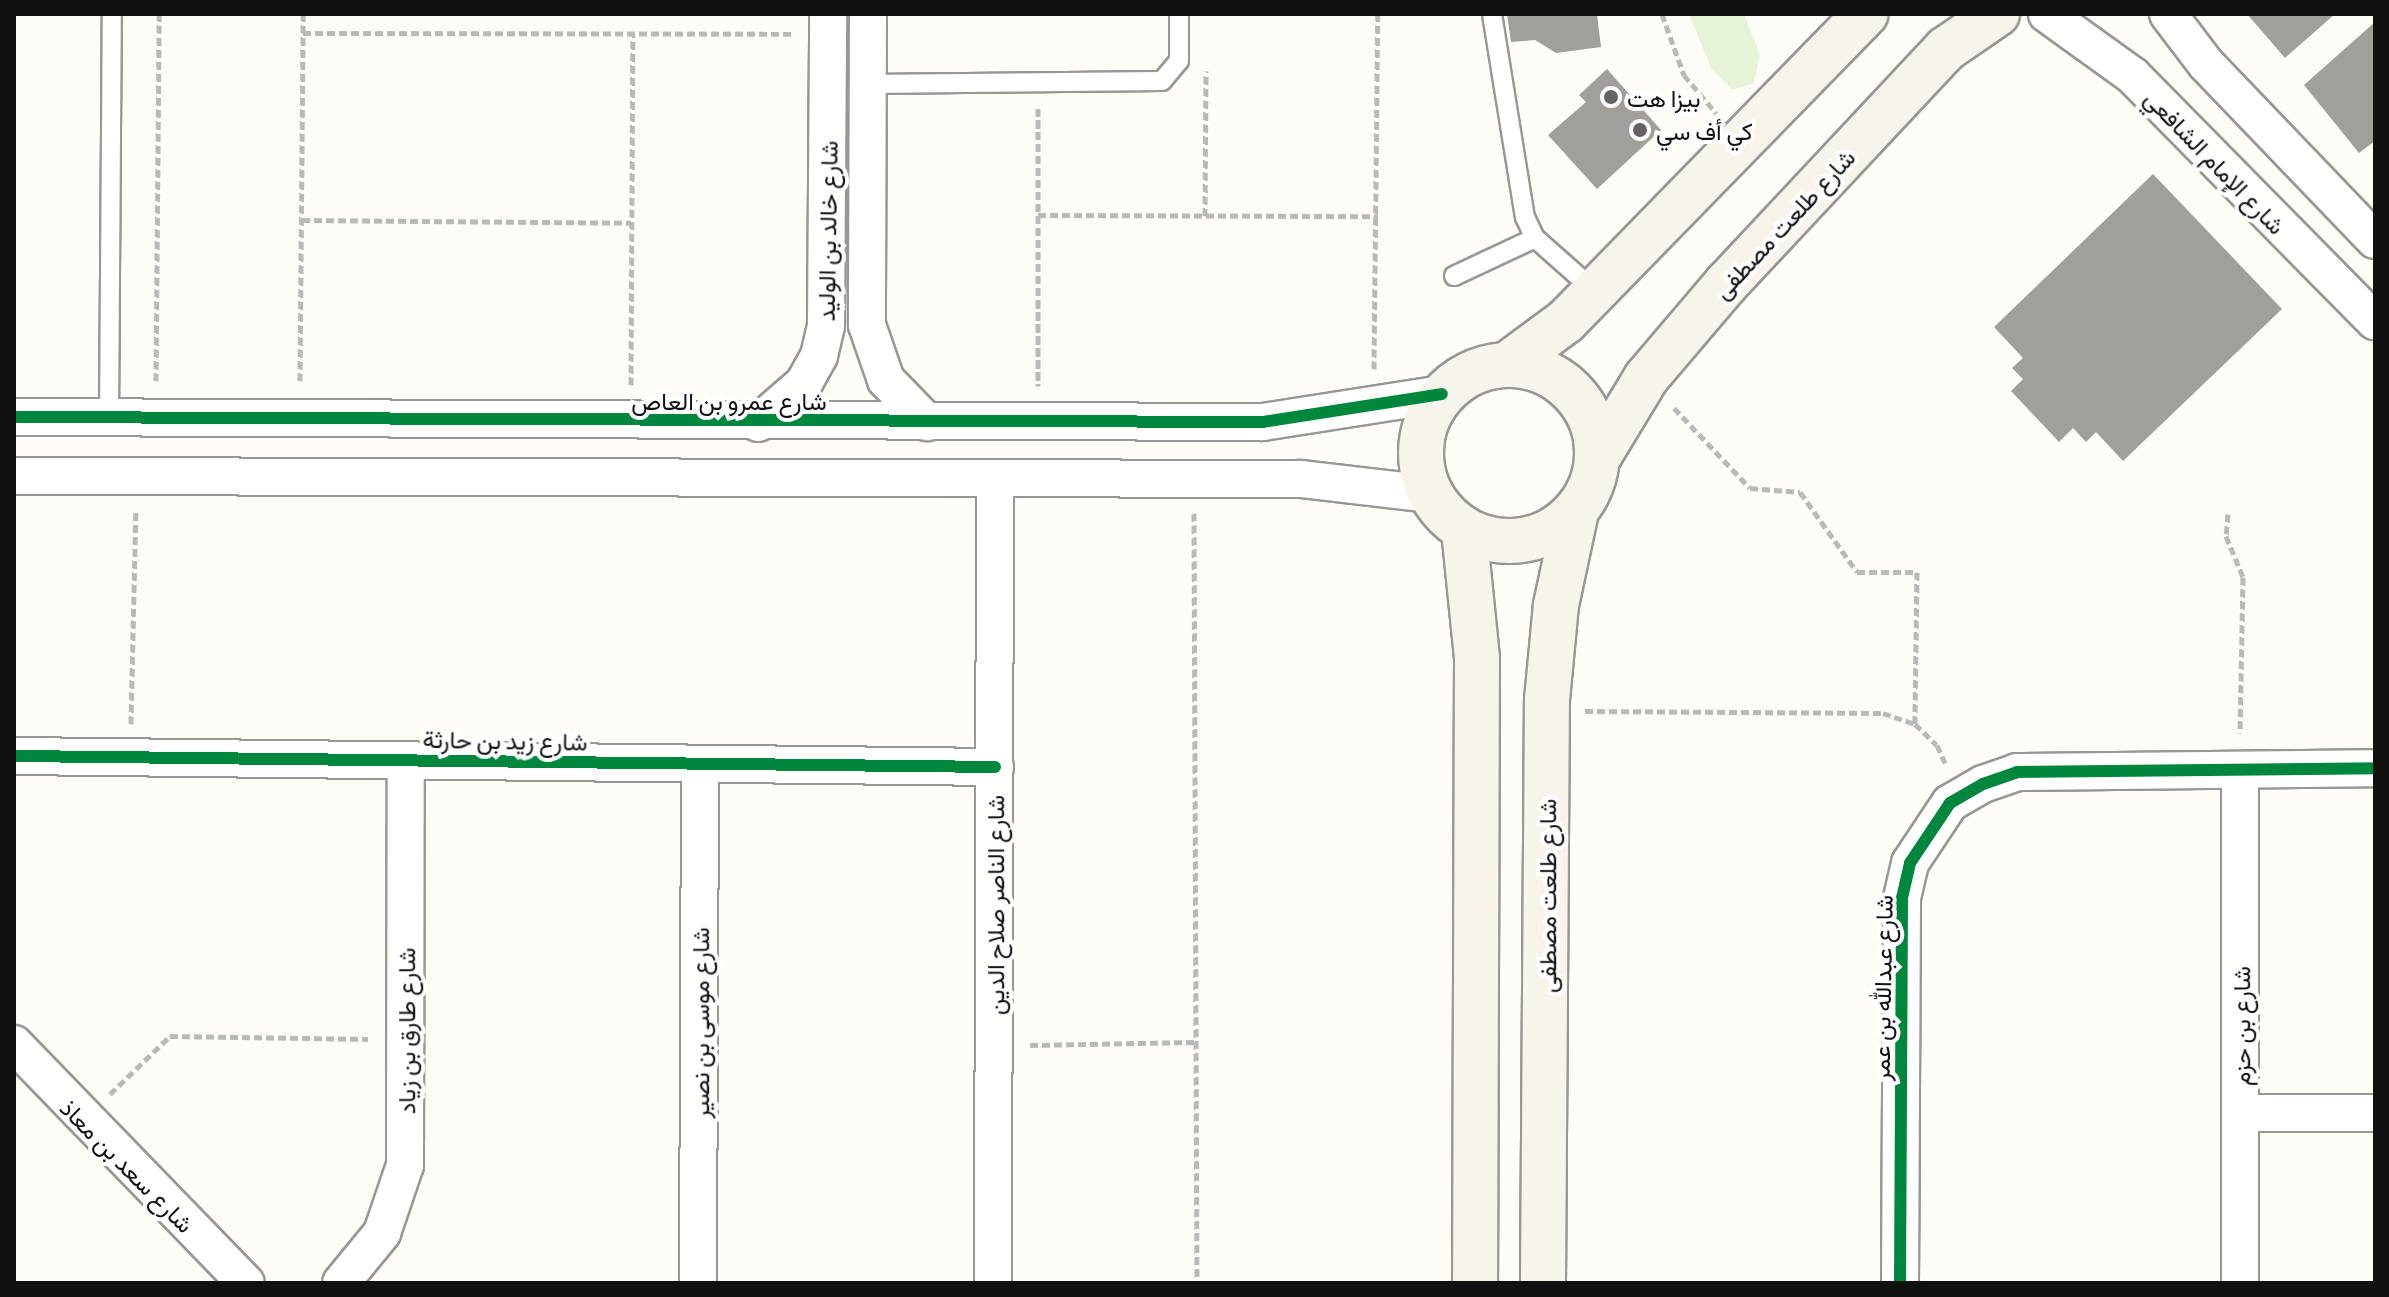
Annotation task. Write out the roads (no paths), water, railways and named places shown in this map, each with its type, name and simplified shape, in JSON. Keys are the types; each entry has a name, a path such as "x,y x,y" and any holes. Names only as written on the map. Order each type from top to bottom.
{"street":[{"name":"شارع خالد بن الوليد","path":"868,14 867,325 886,380 927,422"},
{"path":"1508,364 1537,368 1563,382 1582,403 1595,430 1597,459 1591,488 1576,512 1552,531 1523,541 1492,541 1464,530 1430,494 1421,469 1420,442 1442,394 1461,378 1508,364 1540,345 1866,14"},
{"name":"شارع طلعت مصطفى","path":"1597,459 1646,378 1726,284 1946,49 1997,14"},
{"name":"شارع الإمام الشافعي","path":"2047,14 2132,75 2375,321"},
{"path":"2168,14 2206,64 2375,240"},
{"name":"شارع خالد بن الوليد","path":"758,423 804,383 819,356 826,326 828,24"},
{"name":"شارع عمرو بن العاص","path":"14,417 758,423 1263,422 1354,412 1442,394"},
{"path":"307,420 327,449 314,478"},
{"path":"390,420 380,449 390,478"},
{"path":"14,476 1301,479 1430,494"},
{"name":"شارع الناصر صلاح الدين","path":"993,1283 995,480"},
{"name":"شارع طلعت مصطفى","path":"1543,1283 1547,711 1556,605 1576,512"},
{"path":"1464,530 1477,658 1475,1283"},
{"name":"شارع زيد بن حارثة","path":"14,756 995,767"},
{"name":"شارع طارق بن زياد","path":"341,1283 382,1233 397,1200 405,1165 406,760"},
{"name":"شارع موسى بن نصير","path":"698,1283 700,764"},
{"name":"شارع عبدالله بن عمر","path":"1900,1283 1902,898 1910,863 1950,803 1983,784 2017,772 2375,768"},
{"name":"شارع بن حزم","path":"2240,770 2240,1283"},
{"name":"شارع سعد بن معاذ","path":"14,1044 84,1120 246,1283"},
{"path":"2240,1113 2375,1113"}],"lane":[{"path":"109,418 112,14"},
{"path":"868,84 1162,81 1179,61 1179,14"},
{"path":"1492,14 1525,217 1535,238 1587,284 1590,295"},
{"path":"1454,276 1535,238"}],"place":[{"name":"بيزا هت","path":"1611,97"},
{"name":"كي أف سي","path":"1640,130"}]}
